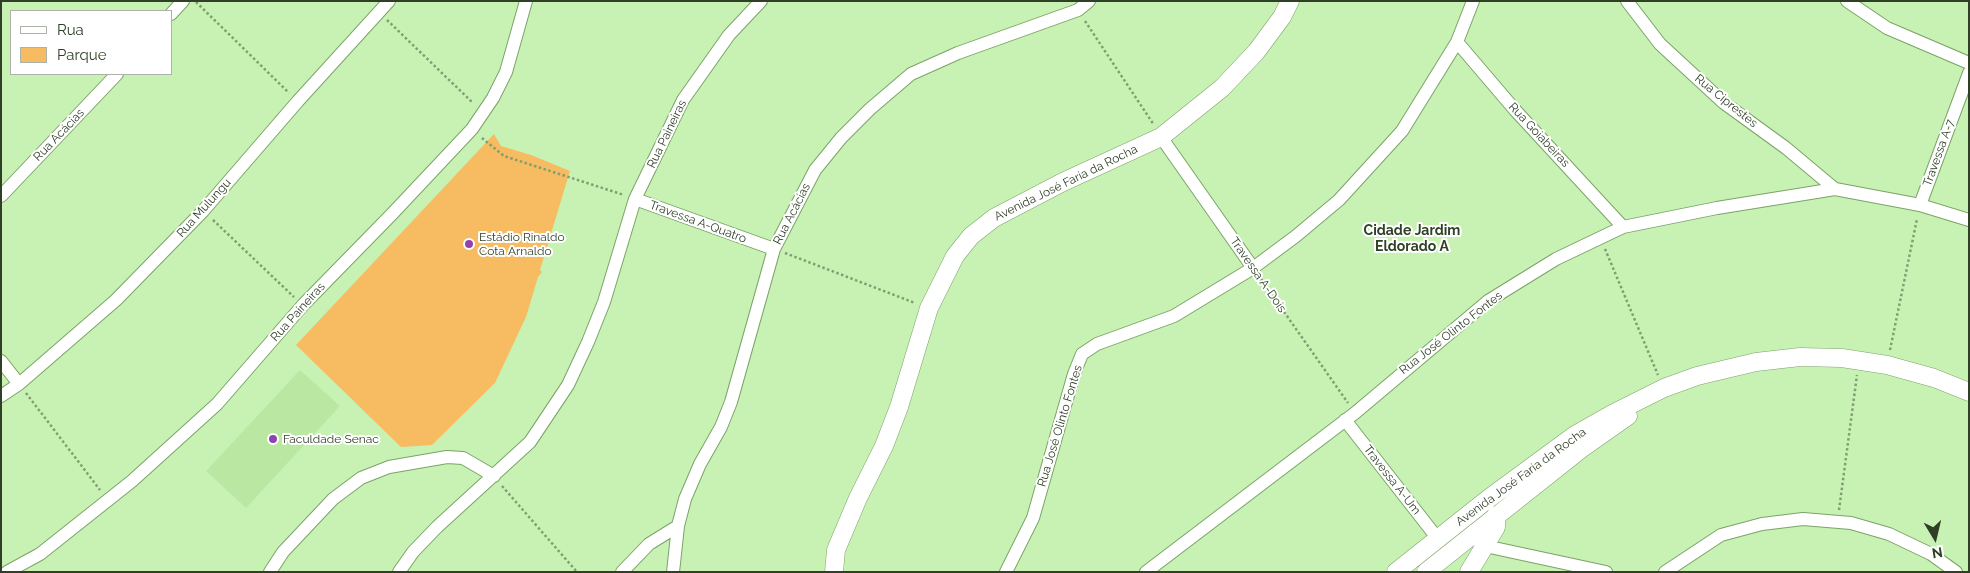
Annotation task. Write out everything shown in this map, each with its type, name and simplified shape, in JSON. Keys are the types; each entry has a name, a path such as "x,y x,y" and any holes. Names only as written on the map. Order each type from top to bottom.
{"street":[{"path":"172,13 183,1"},
{"name":"Rua Mulungu","path":"1,396 19,384 116,300 203,211 298,101 389,1"},
{"name":"Rua Paineiras","path":"7,572 40,554 108,501 217,404 302,305 472,129 493,98 506,72 526,1"},
{"name":"Rua Paineiras","path":"399,572 437,527 530,442 568,385 604,302 635,199 683,100 729,35 761,1"},
{"name":"Rua Acácias","path":"673,572 678,526 685,499 700,464 721,428 731,402 774,250 815,170 840,138 870,108 912,74 958,53 1078,10 1089,1"},
{"name":"Avenida José Faria da Rocha","path":"834,572 836,550 858,498 884,446 899,407 930,308 955,256 971,236 994,218 1063,182 1161,137 1222,88 1256,52 1282,17 1290,1"},
{"name":"Rua José Olinto Fontes","path":"1006,572 1033,518 1074,374 1082,354 1097,344 1174,316 1253,268 1296,236 1339,200 1402,131 1457,42 1473,1"},
{"name":"Rua Ciprestes","path":"1627,1 1660,44 1724,103 1786,148 1835,189"},
{"path":"1847,1 1887,28 1969,63"},
{"name":"Rua Goiabeiras","path":"1457,42 1515,110 1623,226"},
{"name":"Travessa A-7","path":"1920,205 1969,73"},
{"name":"Rua Acácias","path":"1,196 116,75"},
{"name":"Travessa A-Dois","path":"1161,137 1253,268"},
{"path":"1835,189 1920,205 1969,220"},
{"name":"Rua José Olinto Fontes","path":"1146,572 1350,416 1488,301 1556,259 1623,226 1717,208 1835,189"},
{"name":"Travessa A-Quatro","path":"635,199 774,250"},
{"name":"Avenida José Faria da Rocha","path":"1396,572 1488,499 1575,435 1658,391 1697,376 1756,362 1800,357 1887,365 1934,378 1969,392"},
{"path":"1,361 19,384"},
{"name":"Avenida José Faria da Rocha","path":"1426,572 1581,449 1621,422 1658,391"},
{"name":"Travessa A-Um","path":"1350,416 1438,539"},
{"path":"270,572 284,552 333,499 361,478 389,467 447,457 463,458 494,476"},
{"path":"1469,572 1496,528 1496,507 1499,500 1526,471"},
{"path":"1665,572 1721,536 1762,524 1803,519 1852,523 1888,534 1932,554 1956,572"},
{"path":"622,572 649,544 678,526"},
{"path":"1418,572 1439,547 1438,539"},
{"path":"1485,546 1606,572"}],"path":[{"path":"195,1 298,101"},
{"path":"1078,10 1161,137"},
{"path":"379,13 483,113"},
{"name":"Travessa A-Quatro","path":"472,129 504,156 635,199"},
{"path":"1887,365 1920,205"},
{"path":"203,211 302,305"},
{"path":"1600,238 1658,391"},
{"path":"774,250 930,308"},
{"name":"Travessa A-Dois","path":"1253,268 1350,416"},
{"path":"1837,522 1859,361"},
{"path":"19,384 108,501"},
{"path":"494,476 577,572"}],"shaded area":[{"name":"Faculdade Senac","path":"300,370 340,406 246,508 206,471"}],"green space":[{"name":"Estádio Rinaldo Cota Arnaldo","path":"494,134 501,146 531,155 570,171 540,270 542,272 538,277 526,317 495,383 432,445 401,447 296,345"}],"place":[{"name":"Estádio Rinaldo Cota Arnaldo","path":"469,244"},
{"name":"Faculdade Senac","path":"273,439"}],"district":[{"name":"Cidade Jardim Eldorado A","path":"1412,240"}]}
